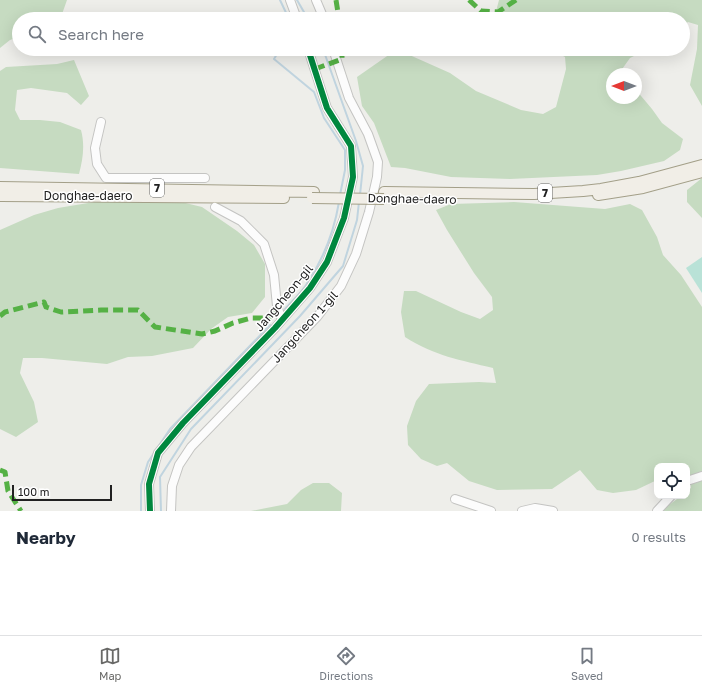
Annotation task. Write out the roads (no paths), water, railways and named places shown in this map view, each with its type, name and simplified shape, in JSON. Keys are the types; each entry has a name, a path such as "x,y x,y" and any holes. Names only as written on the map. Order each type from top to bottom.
{"main road":[{"name":"Donghae-daero","path":"384,196 534,194 601,189 639,182 702,164"},
{"name":"Donghae-daero","path":"384,196 510,199 601,195 662,184 702,172"},
{"name":"Donghae-daero","path":"0,187 313,195"},
{"name":"Donghae-daero","path":"0,196 313,195"},
{"name":"7","path":"313,195 384,196"}],"street":[{"path":"290,0 294,12"},
{"path":"316,0 321,12"},
{"name":"Jangcheon-gil","path":"150,511 149,484 158,453 183,423 282,320 310,288 327,262 344,218 353,177 351,146 327,108 310,56"},
{"name":"Jangcheon 1-gil","path":"171,511 172,486 179,465 191,447 318,317 341,286 356,254 369,212 377,177 378,162 368,134 349,98 335,56"},
{"path":"101,122 95,148 97,164 106,178 205,178"},
{"path":"215,207 241,221 264,244 274,275 277,306 282,320"},
{"path":"690,480 702,476"},
{"path":"455,499 491,511"},
{"path":"657,511 668,499"},
{"path":"522,511 535,508 553,511"}],"waterway":[{"path":"280,0 286,12"},
{"path":"297,0 304,12"},
{"path":"276,56 274,59 314,92 324,118 345,150 345,170 340,195"},
{"path":"326,56 356,141 363,166 360,195"},
{"path":"285,309 304,288 318,266 331,235 339,202"},
{"path":"161,511 160,477 191,429 300,316 343,266 357,220 359,202"},
{"path":"141,511 141,485 148,462 170,429 270,325"}]}
